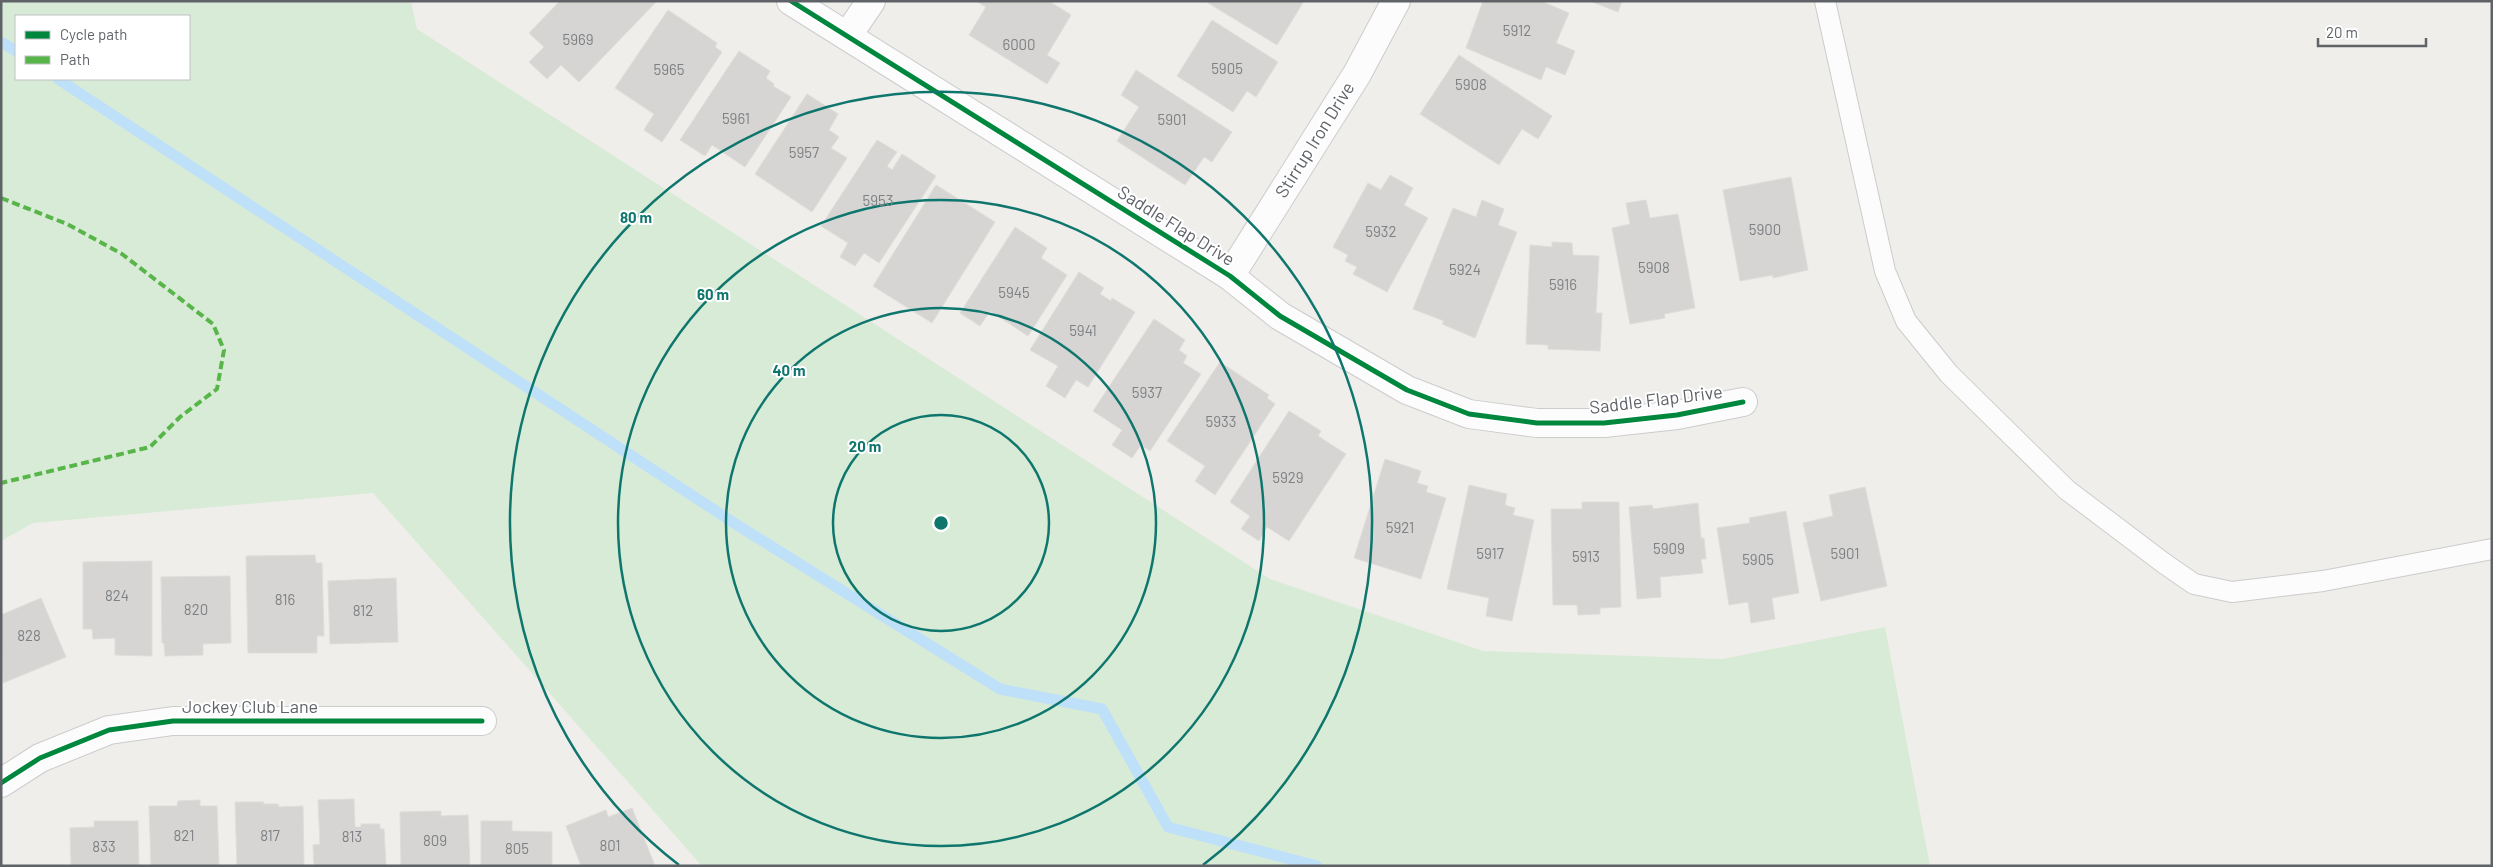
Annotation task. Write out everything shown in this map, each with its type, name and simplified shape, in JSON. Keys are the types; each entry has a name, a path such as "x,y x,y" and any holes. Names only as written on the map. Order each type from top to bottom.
{"street":[{"name":"Saddle Flap Drive","path":"791,1 1230,276 1280,316 1407,390 1469,414 1537,423 1604,423 1676,415 1743,402"},
{"path":"848,35 871,1"},
{"name":"Stirrup Iron Drive","path":"1230,276 1356,74 1396,1"},
{"name":"Jockey Club Lane","path":"1,783 40,758 109,730 173,721 482,721"}],"lane":[{"path":"1825,1 1886,271 1906,321 1949,374 2067,490 2194,584 2232,592 2323,581 2492,549"}],"green space":[{"path":"1,1 411,1 417,29 1270,579 1483,651 1722,659 1885,627 1930,866 702,866 373,493 33,523 1,541"}],"building":[{"path":"560,1 656,2 579,82 561,65 547,79 529,62 544,47 529,33"},
{"path":"976,1 1049,1 1071,15 1047,55 1060,63 1047,84 969,35 986,7"},
{"path":"1205,1 1304,1 1277,45"},
{"path":"1483,1 1541,1 1569,13 1556,43 1575,51 1565,75 1546,67 1541,80 1466,48"},
{"path":"1590,1 1622,1 1618,12"},
{"path":"668,10 717,43 715,47 722,52 662,142 644,130 654,114 615,88"},
{"path":"1212,20 1278,62 1256,97 1247,91 1233,112 1177,76"},
{"path":"739,51 770,71 766,78 774,84 773,86 791,97 745,167 712,145 705,156 680,140"},
{"path":"1459,55 1552,116 1538,139 1522,129 1499,165 1420,114"},
{"path":"1136,70 1232,132 1212,162 1204,157 1185,185 1117,141 1139,107 1121,95"},
{"path":"807,94 838,114 829,130 839,137 831,148 847,158 812,212 755,174"},
{"path":"877,140 897,152 887,166 892,170 902,154 936,176 879,263 864,253 855,266 840,257 848,243 821,226"},
{"path":"1390,175 1413,188 1404,205 1428,218 1387,292 1353,274 1357,267 1345,261 1348,255 1333,247 1368,183 1381,190"},
{"path":"1791,177 1808,270 1773,278 1773,275 1740,281 1723,190"},
{"path":"936,185 995,222 932,323 873,286"},
{"path":"1482,200 1504,209 1498,225 1517,232 1475,338 1442,324 1444,321 1413,309 1453,208 1476,217"},
{"path":"1646,200 1650,218 1678,214 1695,308 1664,314 1665,318 1630,324 1612,228 1630,224 1626,203"},
{"path":"1015,227 1047,248 1041,258 1067,275 1028,336 990,311 980,326 960,313"},
{"path":"1552,242 1572,243 1573,255 1599,256 1596,313 1602,313 1600,351 1548,349 1548,345 1526,344 1530,245 1552,247"},
{"path":"1079,272 1104,288 1100,294 1111,301 1112,298 1135,312 1088,387 1076,380 1065,398 1046,386 1058,366 1030,350"},
{"path":"1154,319 1185,340 1179,350 1187,356 1183,363 1201,374 1150,451 1141,445 1132,458 1112,445 1122,430 1093,411"},
{"path":"1220,362 1269,395 1267,398 1275,404 1215,495 1195,481 1205,466 1167,441"},
{"path":"1289,411 1321,431 1318,436 1346,454 1289,541 1267,527 1259,541 1241,529 1250,516 1230,502"},
{"path":"1385,459 1421,471 1417,483 1428,486 1426,492 1446,498 1421,579 1354,558"},
{"path":"1469,485 1507,494 1505,505 1515,508 1513,515 1534,520 1512,621 1486,616 1489,598 1447,589"},
{"path":"1865,487 1887,586 1821,601 1803,523 1833,516 1829,495"},
{"path":"1582,502 1619,502 1621,607 1600,608 1600,614 1578,615 1577,605 1553,605 1551,509 1582,509"},
{"path":"1698,503 1701,538 1704,538 1706,559 1701,559 1703,573 1660,577 1661,597 1637,599 1629,507 1652,505 1653,509"},
{"path":"1786,511 1799,593 1772,598 1775,619 1751,623 1748,602 1729,605 1717,528 1750,523 1749,518"},
{"path":"315,555 316,563 322,563 324,636 317,636 317,653 248,653 246,556"},
{"path":"152,561 152,656 115,655 115,638 93,639 92,629 83,629 83,562"},
{"path":"230,576 231,643 203,644 203,655 165,656 164,643 162,643 161,577"},
{"path":"396,578 398,642 330,644 328,581"},
{"path":"41,598 66,657 3,683 1,615"},
{"path":"354,799 355,827 361,827 361,824 380,824 380,829 384,829 386,866 314,866 313,845 320,844 318,800"},
{"path":"200,800 200,806 217,806 219,866 151,866 149,806 177,806 178,801"},
{"path":"235,802 264,802 263,804 278,804 279,807 303,806 304,866 237,866"},
{"path":"632,808 655,866 581,866 566,826 606,810 608,817"},
{"path":"441,811 441,816 468,815 470,866 401,866 400,812"},
{"path":"94,821 138,821 139,866 71,866 70,828 94,827"},
{"path":"481,821 512,821 512,831 552,832 552,866 481,866"}],"waterway":[{"path":"1,42 15,50"},
{"path":"60,80 734,523 1000,689 1102,709 1168,827 1317,866"}],"marked path":[{"path":"1,198 67,224 122,254 213,324 224,350 217,389 180,417 150,447 1,483"}],"cycle path":[{"path":"791,1 1230,276 1280,316 1407,390 1469,414 1537,423 1604,423 1677,415 1743,402"},
{"path":"1,783 40,758 109,730 173,721 482,721"}]}
